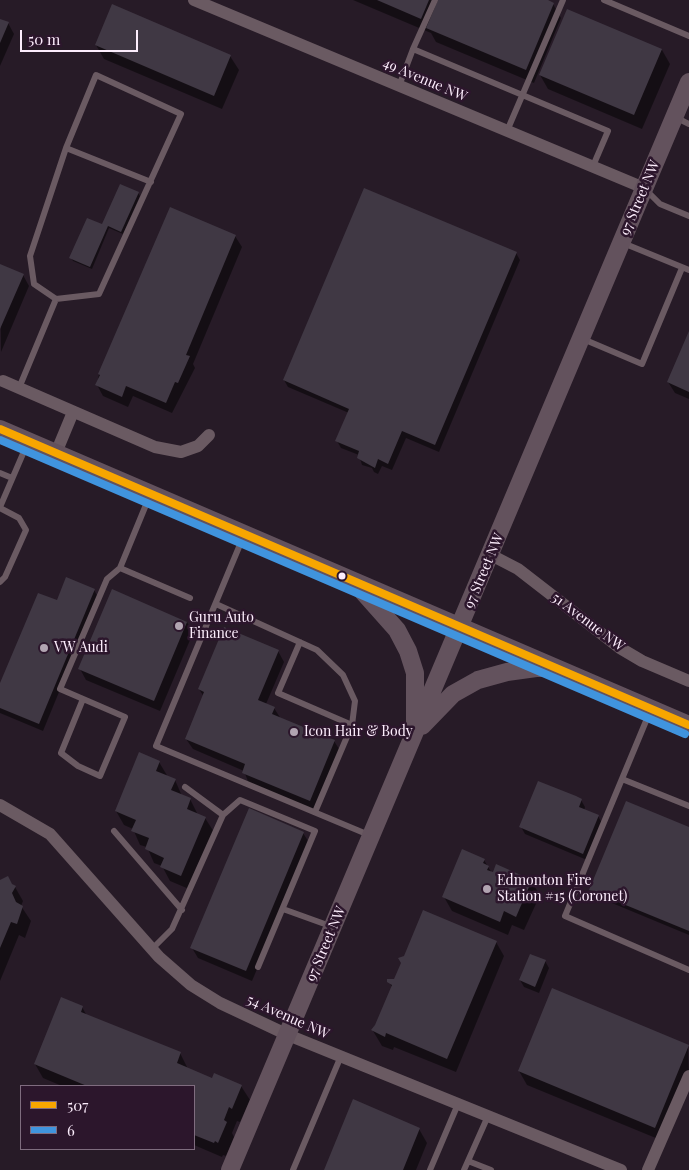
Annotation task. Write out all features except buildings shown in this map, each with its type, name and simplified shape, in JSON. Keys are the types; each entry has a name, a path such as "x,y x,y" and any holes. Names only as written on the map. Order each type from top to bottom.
{"street":[{"name":"49 Avenue NW","path":"194,0 644,188"},
{"name":"97 Street NW","path":"230,1170 491,555 644,188 682,120 689,82"},
{"path":"3,381 155,447 180,452 198,446 209,435"},
{"path":"56,453 73,412"},
{"path":"0,429 689,725"},
{"name":"51 Avenue NW","path":"491,555 518,569 620,648 642,661 689,681"},
{"path":"353,581 397,630 408,651 415,673 415,734"},
{"path":"415,734 453,694 478,680 536,668 557,668"},
{"name":"54 Avenue NW","path":"0,805 50,834 152,949 190,985 220,1003 288,1035 621,1170"},
{"path":"648,1170 689,1076"}],"lane":[{"path":"399,86 435,0"},
{"path":"507,131 563,0"},
{"path":"604,0 689,36"},
{"path":"413,49 608,130 593,166"},
{"path":"96,76 181,114 99,294 56,299 34,284 30,256 66,148 96,76"},
{"path":"66,148 151,182"},
{"path":"644,188 660,204 689,216"},
{"path":"581,338 642,364 686,269 622,242"},
{"path":"19,388 56,299"},
{"path":"0,582 5,576 26,530 18,518 0,508 28,441"},
{"path":"0,473 12,478"},
{"path":"83,699 61,753 78,766 100,776 125,717 60,689 107,578 120,568 151,494"},
{"path":"244,533 156,746 371,836"},
{"path":"120,568 190,598"},
{"path":"216,604 317,650 343,675 355,701 352,725 315,812"},
{"path":"300,642 278,693 352,725"},
{"path":"651,709 565,916 689,970"},
{"path":"622,779 689,806"},
{"path":"185,787 222,815"},
{"path":"152,949 172,930 222,815 240,800 315,832 258,967"},
{"path":"114,831 182,910"},
{"path":"283,909 334,927"},
{"path":"293,1170 341,1056"},
{"path":"430,1170 458,1104"},
{"path":"464,1170 488,1116"},
{"path":"468,1161 490,1170"}],"transit line":[{"name":"507","path":"0,429 689,725"},
{"name":"6","path":"0,440 685,734"}],"place":[{"name":"Guru Auto Finance","path":"179,626"},
{"name":"VW Audi","path":"44,648"},
{"name":"Icon Hair & Body","path":"294,732"},
{"name":"Edmonton Fire Station #15 (Coronet)","path":"487,889"}]}
